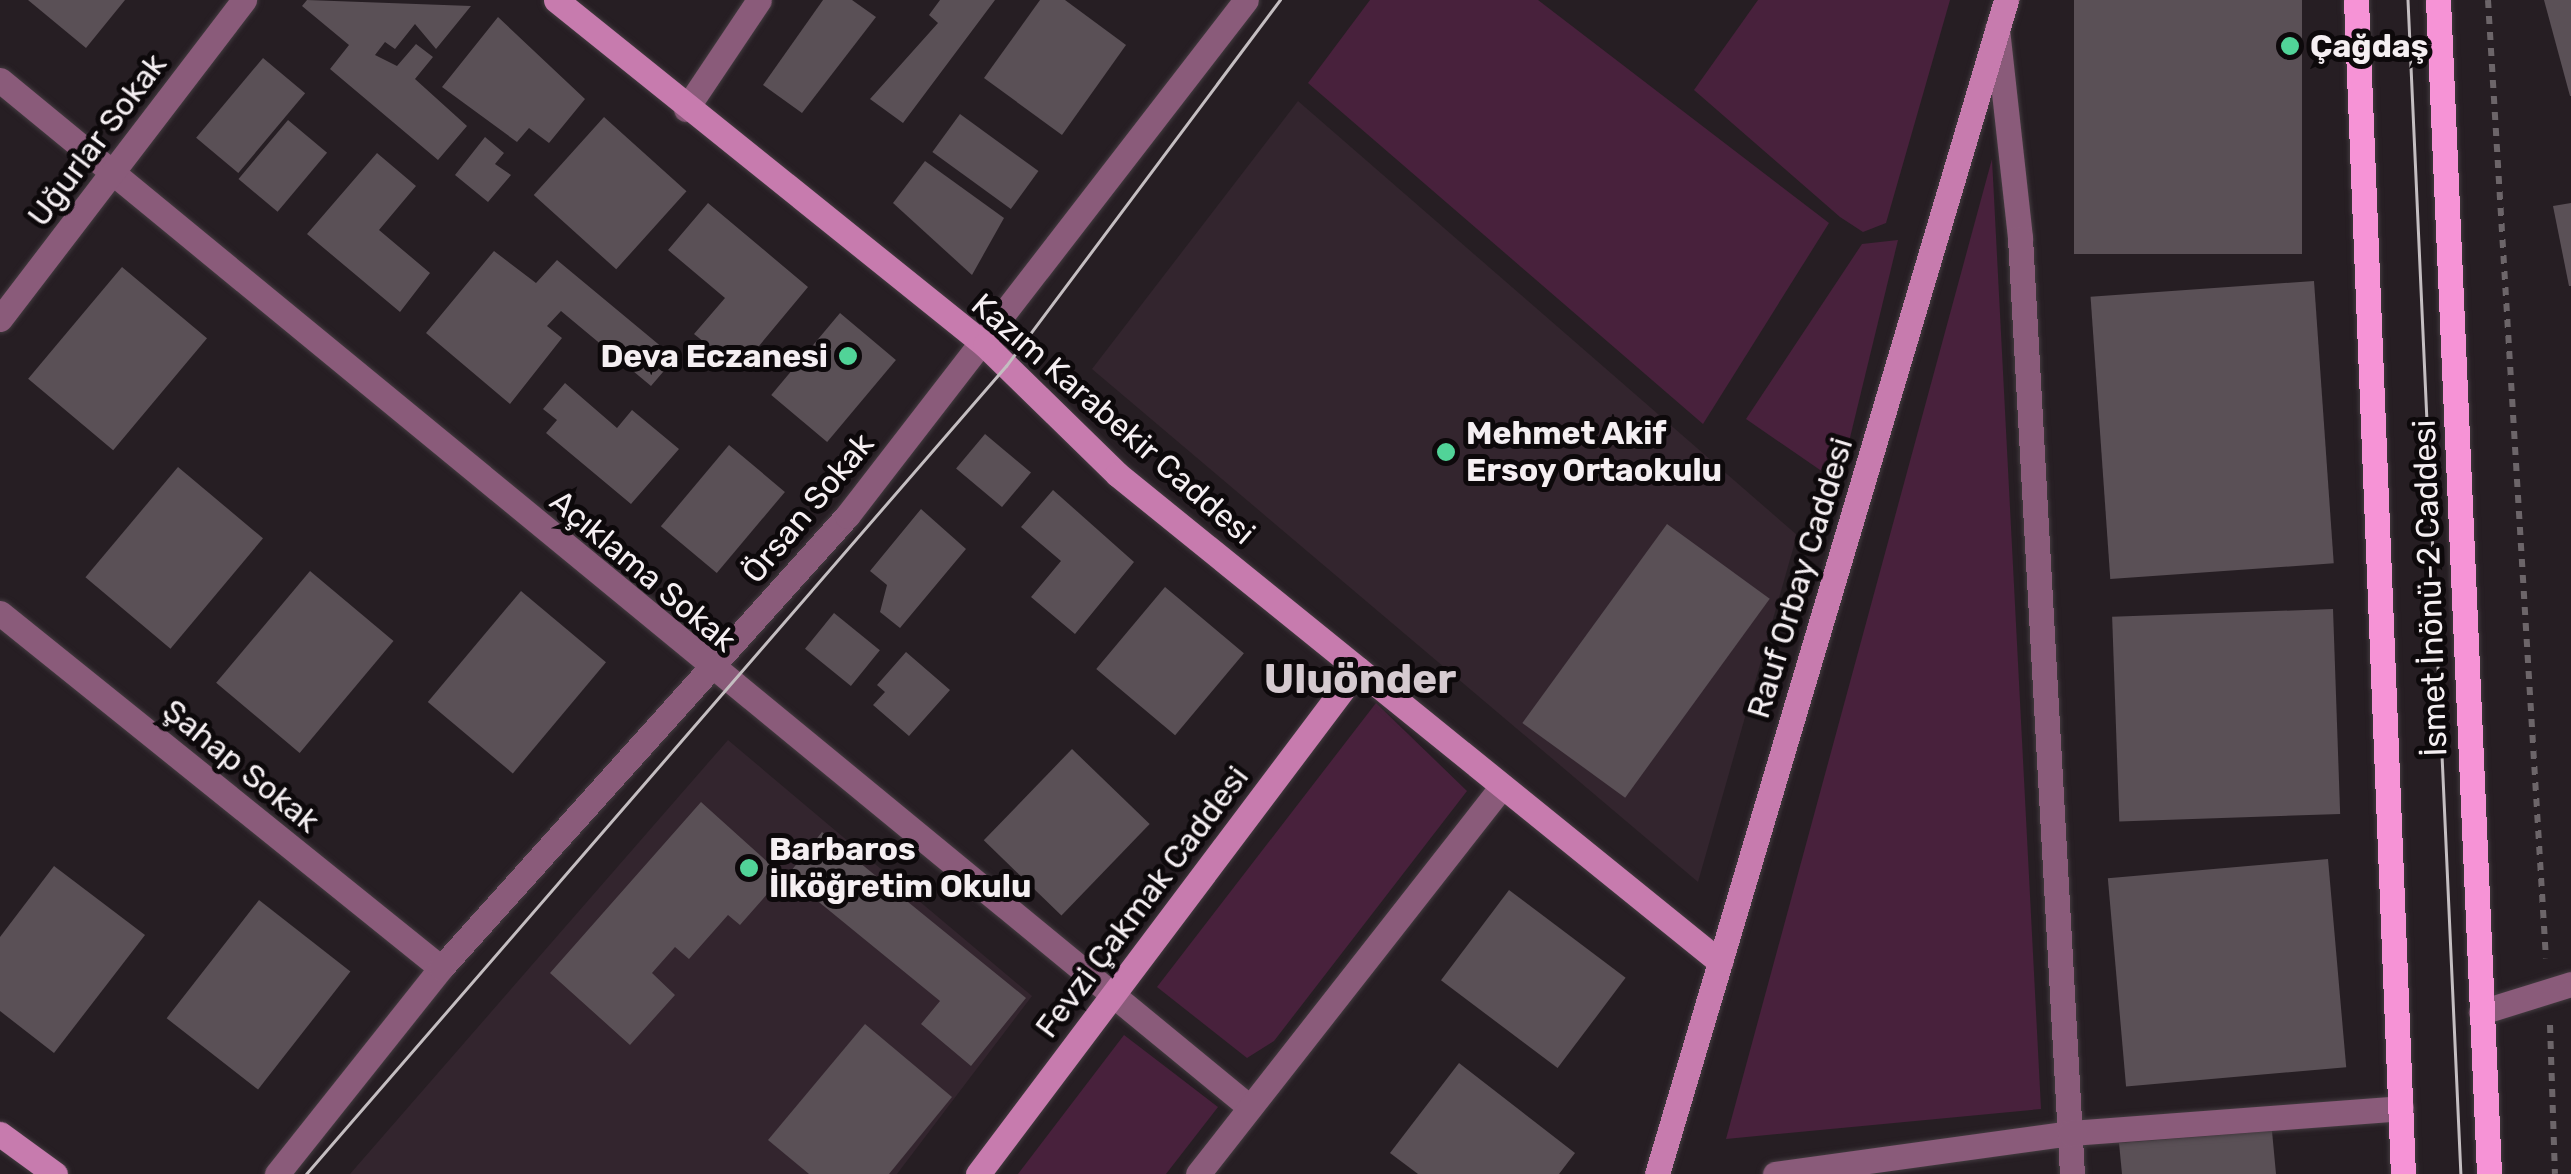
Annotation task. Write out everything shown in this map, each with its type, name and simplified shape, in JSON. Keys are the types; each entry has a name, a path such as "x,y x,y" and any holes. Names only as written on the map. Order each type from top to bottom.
{"main road":[{"name":"İsmet İnönü-2 Caddesi","path":"2356,0 2403,1174"},
{"name":"İsmet İnönü-2 Caddesi","path":"2438,0 2489,1174"}],"street":[{"name":"Uğurlar Sokak","path":"0,319 244,0"},
{"name":"Kazım Karabekir Caddesi","path":"556,0 686,109 985,345 1118,474 1720,962"},
{"path":"686,109 759,0"},
{"name":"Örsan Sokak","path":"277,1174 441,968 712,670 985,345 1246,0"},
{"name":"Rauf Orbay Caddesi","path":"1657,1174 2006,0"},
{"path":"1997,29 2020,238 2072,1174"},
{"name":"Açıklama Sokak","path":"0,80 712,670 1248,1106"},
{"name":"Şahap Sokak","path":"0,614 441,968"},
{"name":"Fevzi Çakmak Caddesi","path":"978,1174 1358,669"},
{"path":"1198,1174 1502,786"},
{"path":"2481,1012 2560,985"},
{"path":"1776,1174 2070,1134 2401,1108"},
{"path":"0,1134 55,1174"}],"path":[{"path":"2488,0 2560,985 2555,1174"}],"shaded area":[{"path":"1370,0 1538,0 1829,223 1703,424 1308,83"},
{"path":"1758,0 1950,0 1886,223 1863,232 1840,217 1694,90"},
{"name":"Mehmet Akif Ersoy Ortaokulu","path":"1298,101 1797,535 1698,882 1092,369"},
{"path":"1992,159 2041,1109 1726,1139"},
{"path":"1898,240 1839,483 1746,419 1862,244"},
{"path":"1376,703 1467,791 1274,1041 1247,1058 1157,987"},
{"name":"Barbaros İlköğretim Okulu","path":"728,740 1032,996 897,1174 350,1174"},
{"path":"1124,1035 1218,1107 1166,1174 1018,1174"}],"building":[{"path":"28,0 125,0 86,48"},
{"path":"307,0 471,6 436,49 415,24 395,49 385,42 375,55 397,66 416,44 433,57 415,79 467,126 438,160 330,69 349,45 302,6"},
{"path":"823,0 852,0 876,17 802,113 763,85"},
{"path":"940,0 995,0 903,123 870,99 938,23 929,15"},
{"path":"1040,0 1065,0 1126,45 1062,135 984,78"},
{"path":"2074,0 2302,0 2302,254 2074,254"},
{"path":"2544,0 2571,0 2571,96 2570,96"},
{"path":"498,17 585,99 549,143 529,128 517,142 442,87"},
{"path":"263,58 305,93 238,173 196,138"},
{"path":"960,114 1038,171 1011,209 932,152"},
{"path":"604,117 686,191 616,269 534,195"},
{"path":"288,120 327,153 278,212 239,179"},
{"path":"485,137 504,153 495,164 511,175 488,202 455,175"},
{"path":"377,153 416,186 379,230 430,273 400,312 307,234"},
{"path":"925,161 1004,218 972,275 893,203"},
{"path":"708,203 808,287 739,370 694,334 725,298 668,250"},
{"path":"2571,203 2571,286 2569,286 2553,206"},
{"path":"494,251 536,283 557,260 675,358 651,386 561,311 547,326 562,338 510,404 426,333"},
{"path":"122,267 207,338 113,450 28,379"},
{"path":"2314,281 2334,563 2110,579 2091,297"},
{"path":"840,313 896,360 827,442 771,395"},
{"path":"565,383 617,428 632,410 679,449 631,504 546,433 557,420 543,409"},
{"path":"985,434 1031,473 1002,507 956,468"},
{"path":"729,445 785,492 717,573 661,526"},
{"path":"178,467 263,538 170,649 85,577"},
{"path":"1053,490 1134,562 1075,634 1031,597 1061,561 1021,527"},
{"path":"921,509 966,549 900,628 880,612 887,585 870,571"},
{"path":"1667,524 1770,599 1625,798 1522,723"},
{"path":"310,571 393,641 300,753 216,683"},
{"path":"1165,587 1244,653 1175,735 1096,669"},
{"path":"521,591 606,662 513,773 428,702"},
{"path":"2333,609 2340,814 2119,822 2112,617"},
{"path":"834,613 880,650 851,686 805,649"},
{"path":"906,652 950,690 909,736 873,705 885,692 877,685"},
{"path":"1072,749 1150,824 1061,915 984,840"},
{"path":"701,802 783,876 740,925 728,915 689,959 675,947 652,973 675,995 630,1045 550,973"},
{"path":"822,832 1026,998 971,1066 921,1024 940,1001 787,876"},
{"path":"2328,859 2346,1067 2126,1086 2108,878"},
{"path":"54,866 145,935 54,1053 0,1011 0,937"},
{"path":"1509,890 1626,978 1558,1068 1441,980"},
{"path":"259,900 350,971 258,1090 167,1018"},
{"path":"865,1024 952,1097 889,1174 809,1174 768,1140"},
{"path":"1459,1063 1575,1153 1559,1174 1418,1174 1390,1153"},
{"path":"2272,1131 2276,1174 2122,1174 2119,1143"}],"tram line":[{"path":"306,1174 1006,366 1280,0"},
{"path":"2408,0 2461,1174"}],"place":[{"name":"Çağdaş","path":"2290,46"},
{"name":"Deva Eczanesi","path":"848,356"},
{"name":"Mehmet Akif Ersoy Ortaokulu","path":"1446,452"},
{"name":"Barbaros İlköğretim Okulu","path":"749,868"}],"district":[{"name":"Uluönder","path":"1360,679"}]}
